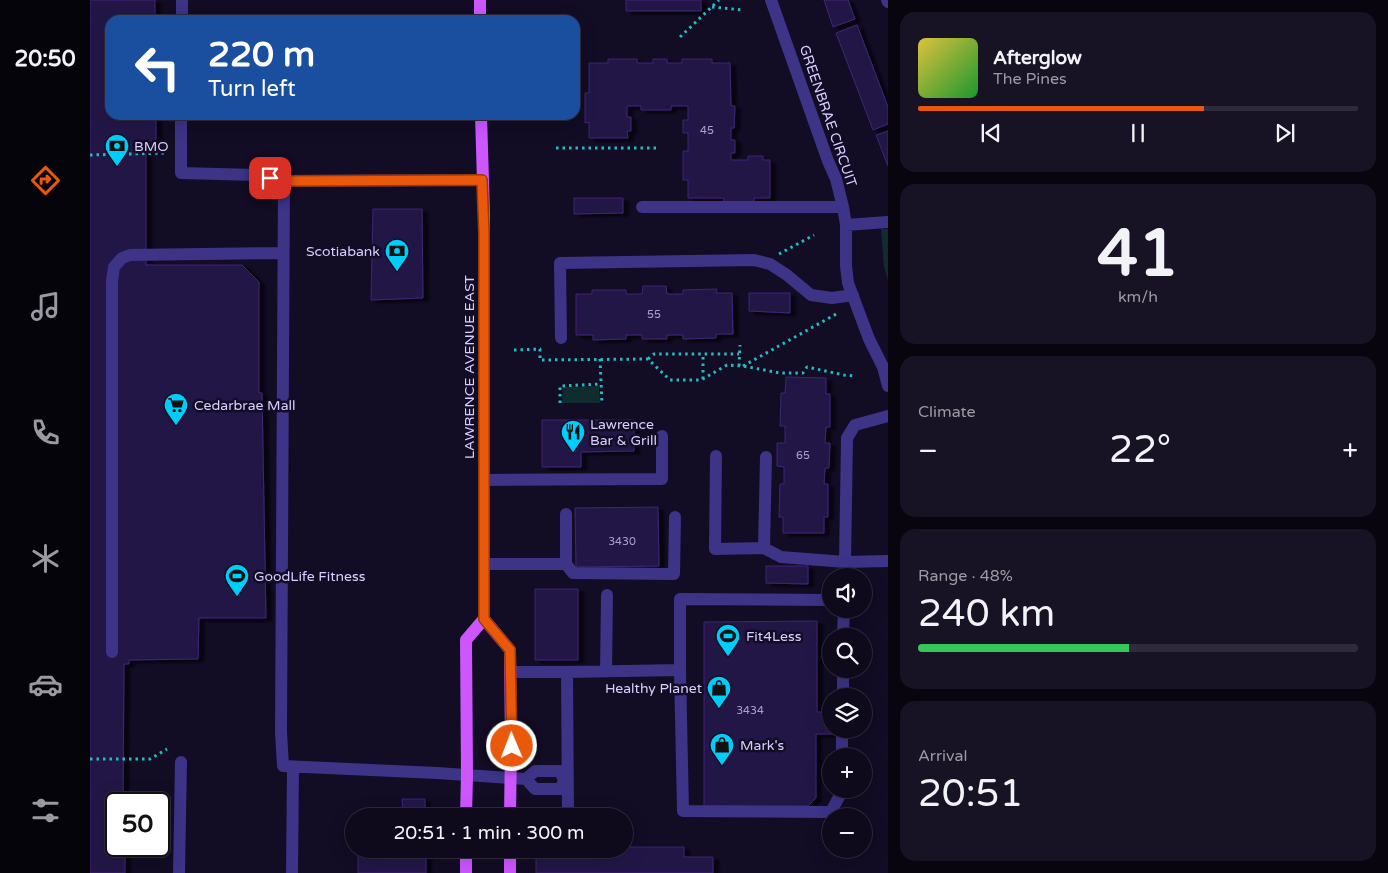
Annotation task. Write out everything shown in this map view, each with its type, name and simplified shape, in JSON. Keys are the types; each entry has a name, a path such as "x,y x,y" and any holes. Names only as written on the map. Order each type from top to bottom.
{"main road":[{"path":"480,0 480,15"},
{"name":"LAWRENCE AVENUE EAST","path":"481,120 484,215 484,619"},
{"path":"466,808 466,640 484,619 510,650 510,808"},
{"path":"466,858 466,873"},
{"path":"510,858 510,873"}],"street":[{"path":"182,0 182,15"},
{"name":"GREENBRAE CIRCUIT","path":"770,0 836,179 846,225 848,283 869,339 884,371 888,386"},
{"path":"181,120 181,173 257,175 284,181 482,180"},
{"path":"284,181 282,252 281,732 283,766 511,779 526,779 535,771 560,771 566,780"},
{"path":"642,208 843,207"},
{"path":"846,225 888,222"},
{"path":"112,652 111,334 114,267 122,258 130,254 282,252"},
{"path":"561,338 560,264 754,260 770,264 811,295 854,300"},
{"path":"845,562 847,438 855,425 888,416"},
{"path":"484,480 662,479 662,436"},
{"path":"716,456 715,549 764,548 781,557 845,562 888,561"},
{"path":"764,548 766,457"},
{"path":"566,514 566,564 573,573 674,574 675,517"},
{"path":"484,564 566,564"},
{"path":"606,671 607,595"},
{"path":"822,600 680,599 683,812 831,812 838,798"},
{"path":"510,672 680,670"},
{"path":"567,672 566,780 568,808"},
{"path":"179,873 181,762"},
{"path":"292,873 293,767"},
{"path":"526,779 535,789 561,789 566,780"}],"path":[{"path":"680,37 719,0"},
{"path":"711,7 743,10"},
{"path":"556,148 656,148"},
{"path":"90,155 181,153"},
{"path":"763,262 814,235"},
{"path":"741,366 830,316 854,300"},
{"path":"740,345 741,366"},
{"path":"514,350 540,349 540,360 648,359 654,354 739,354"},
{"path":"703,354 703,379"},
{"path":"600,359 602,404"},
{"path":"648,359 670,380 703,379 728,365 780,373 803,373 807,368 855,376"},
{"path":"560,403 560,386 601,384"},
{"path":"90,759 150,759 166,749"}],"green space":[{"path":"881,229 888,229 888,280 884,267"},
{"path":"599,386 600,403 562,403 563,387"}],"building":[{"name":"Cedarbrae Mall","path":"90,0 155,0 155,15 105,15 105,120 156,120 156,141 146,141 146,265 242,265 259,282 259,393 262,393 266,618 199,618 198,659 129,660 129,664 124,664 123,792 105,792 105,857 125,857 125,873 90,873"},
{"path":"626,0 701,0 701,11 626,11"},
{"path":"824,0 848,0 855,19 833,27"},
{"path":"857,25 888,107 888,124 873,130 836,33"},
{"path":"608,59 637,59 637,63 653,63 653,59 667,59 667,63 682,63 682,59 712,59 712,63 730,63 731,106 735,106 734,128 731,128 731,140 735,140 735,153 731,153 731,160 748,160 748,156 763,156 763,160 770,160 770,198 754,198 754,202 724,202 724,198 688,198 688,180 683,180 683,151 688,151 688,133 683,133 683,120 688,120 688,106 671,106 671,110 641,110 641,106 627,106 627,117 631,117 631,131 627,131 628,138 589,138 589,122 585,123 585,93 589,93 589,63 608,63"},
{"path":"888,131 888,166 876,135"},
{"path":"574,198 623,198 623,213 574,214"},
{"name":"Scotiabank","path":"373,209 422,209 423,298 371,300"},
{"path":"643,286 666,286 667,294 683,294 683,290 717,289 716,293 732,293 733,334 716,334 716,338 683,339 683,335 667,335 667,339 642,339 642,335 626,335 626,339 593,340 593,335 576,335 576,294 592,294 592,290 626,290 626,294 642,294"},
{"path":"749,293 790,293 790,313 749,311"},
{"path":"786,377 826,378 826,394 830,394 830,427 826,427 825,443 830,443 829,468 825,468 824,484 828,484 828,517 824,517 824,533 783,533 783,517 779,517 780,484 784,484 784,467 777,466 777,443 785,443 785,426 780,426 781,393 785,393"},
{"path":"542,420 634,420 634,451 581,452 581,467 542,467"},
{"path":"658,507 659,566 576,567 575,508"},
{"path":"766,566 808,566 808,584 766,583"},
{"path":"535,589 578,589 578,660 535,660"},
{"path":"817,621 817,712 822,712 822,734 816,734 816,798 808,806 704,807 704,622"},
{"path":"402,799 425,799 425,808 403,808"},
{"path":"633,847 684,847 684,857 713,857 713,873 536,873 536,858 633,858"},
{"path":"358,858 426,858 426,873 358,873"}],"place":[{"name":"BMO","path":"117,167"},
{"name":"Scotiabank","path":"397,272"},
{"name":"Cedarbrae Mall","path":"176,426"},
{"name":"Lawrence Bar & Grill","path":"573,453"},
{"name":"GoodLife Fitness","path":"237,597"},
{"name":"Fit4Less","path":"728,657"},
{"name":"Healthy Planet","path":"719,709"},
{"name":"Mark's","path":"722,766"}],"route":[{"path":"270,178 284,181 482,180 484,215 484,619 510,650 512,746"}]}
